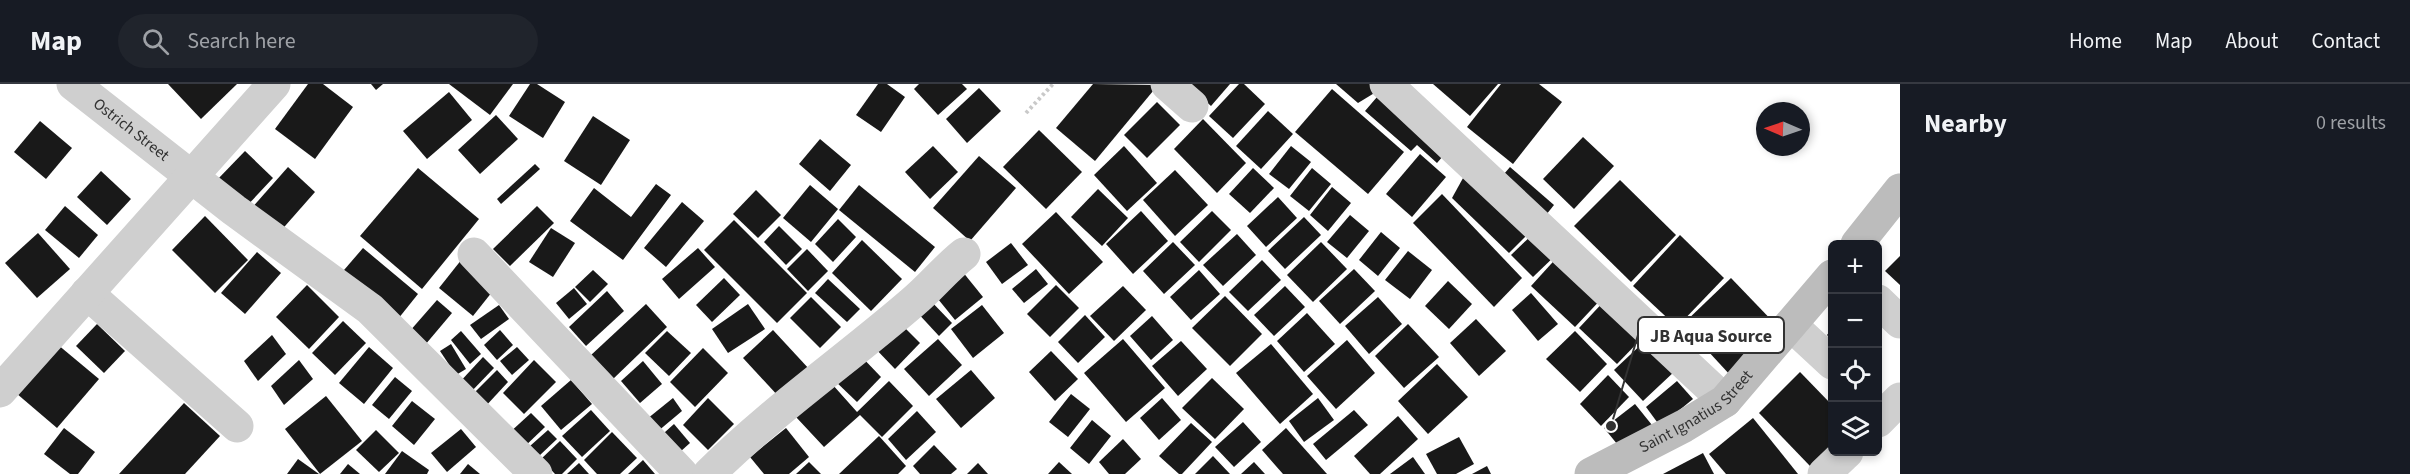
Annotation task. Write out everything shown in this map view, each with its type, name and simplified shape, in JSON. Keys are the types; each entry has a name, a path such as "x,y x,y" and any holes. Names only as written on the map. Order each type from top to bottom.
{"street":[{"name":"Ostrich Street","path":"73,84 191,174 234,210 370,309 536,474"},
{"path":"0,391 191,174 274,84"},
{"path":"1167,84 1192,106"},
{"path":"1386,84 1725,401"},
{"path":"1860,240 1900,190"},
{"path":"474,254 682,474"},
{"path":"709,474 745,439 914,302 940,273 963,254"},
{"name":"Saint Ignatius Street","path":"1591,474 1684,426 1725,401 1828,282"},
{"path":"87,292 237,426"},
{"path":"1882,305 1900,322"},
{"path":"1791,325 1828,358"},
{"path":"1882,389 1900,383"},
{"path":"1882,417 1900,399"},
{"path":"1824,474 1843,456"}],"path":[{"path":"1026,113 1053,84"}],"building":[{"path":"168,84 237,84 201,119"},
{"path":"308,84 323,84 353,107 315,159 275,129"},
{"path":"371,84 383,84 376,90"},
{"path":"449,84 513,84 490,115"},
{"path":"530,84 537,84 565,102 543,138 509,116"},
{"path":"878,84 887,84 905,97 881,132 856,115"},
{"path":"919,84 962,84 967,89 938,115 914,89"},
{"path":"1093,84 1158,85 1095,161 1056,128"},
{"path":"1186,84 1230,84 1211,106"},
{"path":"1239,84 1244,84 1265,104 1233,138 1209,116"},
{"path":"1336,84 1375,84 1381,89 1358,103"},
{"path":"1433,84 1498,84 1470,116"},
{"path":"1501,84 1539,84 1562,102 1513,164 1467,127"},
{"path":"979,88 1001,111 967,143 946,119"},
{"path":"1332,89 1404,152 1368,194 1295,132"},
{"path":"1383,90 1450,148 1437,163 1417,145 1411,151 1365,111"},
{"path":"449,92 472,120 427,159 403,131"},
{"path":"1157,102 1180,125 1147,158 1124,135"},
{"path":"1268,111 1293,134 1261,169 1236,146"},
{"path":"496,115 518,139 480,174 458,150"},
{"path":"593,116 630,140 601,185 564,161"},
{"path":"1203,119 1246,163 1217,193 1174,149"},
{"path":"40,121 72,148 46,179 14,152"},
{"path":"1039,130 1082,172 1046,209 1003,167"},
{"path":"1583,137 1614,166 1574,209 1543,179"},
{"path":"820,139 851,165 830,191 799,164"},
{"path":"933,146 958,172 930,199 905,172"},
{"path":"1124,146 1157,183 1127,211 1094,175"},
{"path":"1291,146 1311,162 1289,189 1269,174"},
{"path":"245,151 273,178 244,209 216,181"},
{"path":"1420,154 1446,177 1412,217 1386,194"},
{"path":"979,156 1016,188 970,241 933,208"},
{"path":"535,164 540,169 501,204 497,199"},
{"path":"288,167 315,192 278,234 250,210"},
{"path":"1510,167 1554,205 1542,220 1498,181"},
{"path":"418,168 479,219 422,289 360,236"},
{"path":"1253,168 1274,188 1250,213 1229,194"},
{"path":"1312,168 1331,184 1309,211 1290,196"},
{"path":"1468,169 1531,231 1509,253 1452,198"},
{"path":"1175,170 1208,205 1175,236 1143,200"},
{"path":"101,171 131,199 107,225 77,197"},
{"path":"1620,180 1676,235 1631,282 1574,226"},
{"path":"656,184 671,195 623,260 570,221 594,188 631,217"},
{"path":"810,185 838,209 811,242 783,218"},
{"path":"859,185 935,247 915,272 839,210"},
{"path":"1332,187 1351,203 1328,231 1310,215"},
{"path":"1098,189 1128,218 1102,246 1071,217"},
{"path":"756,190 781,215 758,238 733,214"},
{"path":"1442,194 1522,278 1494,307 1413,223"},
{"path":"1278,197 1297,218 1266,247 1247,226"},
{"path":"682,202 704,221 666,267 644,248"},
{"path":"65,206 98,235 79,258 45,230"},
{"path":"537,206 554,223 510,266 493,249"},
{"path":"1141,211 1168,241 1133,274 1106,244"},
{"path":"1212,211 1231,230 1199,262 1180,242"},
{"path":"1056,212 1103,262 1069,294 1022,244"},
{"path":"1350,215 1369,231 1347,258 1327,242"},
{"path":"205,216 248,260 215,293 172,250"},
{"path":"1304,217 1321,235 1285,269 1268,251"},
{"path":"838,219 856,237 833,262 815,244"},
{"path":"734,220 807,293 777,323 704,250"},
{"path":"779,226 802,249 786,265 764,242"},
{"path":"551,228 575,243 553,277 529,262"},
{"path":"1537,230 1559,252 1533,277 1511,255"},
{"path":"1381,232 1400,248 1378,276 1359,260"},
{"path":"38,233 70,269 37,298 5,263"},
{"path":"1237,234 1256,255 1223,286 1203,265"},
{"path":"1680,235 1724,278 1677,327 1633,286"},
{"path":"862,240 902,279 871,311 832,273"},
{"path":"1173,242 1195,265 1164,294 1143,271"},
{"path":"1321,242 1347,269 1313,302 1287,275"},
{"path":"1011,243 1028,265 1002,284 986,262"},
{"path":"363,248 418,294 394,324 338,277"},
{"path":"698,248 715,267 679,299 662,279"},
{"path":"807,249 828,271 808,291 787,269"},
{"path":"1408,251 1432,270 1410,299 1385,280"},
{"path":"257,252 281,273 245,314 221,293"},
{"path":"1561,253 1605,295 1575,327 1531,286"},
{"path":"1900,256 1900,285 1885,271"},
{"path":"462,259 496,287 473,316 439,288"},
{"path":"1262,260 1281,280 1248,311 1229,292"},
{"path":"1036,269 1048,284 1024,303 1012,289"},
{"path":"1354,269 1375,291 1340,324 1319,301"},
{"path":"593,270 608,284 590,302 575,287"},
{"path":"1199,270 1220,294 1191,320 1170,297"},
{"path":"962,271 983,297 955,320 934,294"},
{"path":"724,278 740,295 712,322 696,305"},
{"path":"1731,278 1780,329 1731,376 1683,324"},
{"path":"828,279 860,309 847,322 815,293"},
{"path":"1448,281 1472,304 1449,329 1425,306"},
{"path":"307,285 339,317 309,349 276,317"},
{"path":"1056,285 1079,308 1050,337 1027,314"},
{"path":"1123,286 1146,310 1114,341 1090,316"},
{"path":"1285,286 1305,307 1274,336 1254,315"},
{"path":"574,288 587,304 569,319 556,303"},
{"path":"607,291 624,311 586,346 569,327"},
{"path":"1531,293 1558,324 1538,341 1512,310"},
{"path":"1225,296 1262,334 1230,366 1192,328"},
{"path":"811,297 841,327 820,348 790,318"},
{"path":"927,297 952,323 939,336 914,309"},
{"path":"1378,297 1402,324 1369,354 1345,326"},
{"path":"1608,297 1646,334 1617,364 1579,328"},
{"path":"437,300 452,313 425,345 409,332"},
{"path":"646,304 667,327 612,380 590,356"},
{"path":"748,304 765,329 728,353 712,329"},
{"path":"499,305 509,319 481,339 470,325"},
{"path":"982,305 1004,333 973,358 951,329"},
{"path":"1307,313 1335,344 1304,372 1277,341"},
{"path":"1085,315 1105,337 1078,363 1058,342"},
{"path":"1152,316 1173,340 1151,360 1130,336"},
{"path":"896,319 920,343 895,369 871,344"},
{"path":"1476,319 1506,351 1479,376 1450,343"},
{"path":"343,321 366,343 335,375 312,353"},
{"path":"97,324 125,351 104,373 76,346"},
{"path":"1408,324 1439,357 1404,388 1375,356"},
{"path":"500,330 513,345 497,360 484,345"},
{"path":"773,330 810,370 780,398 743,358"},
{"path":"461,331 481,354 470,364 451,340"},
{"path":"667,331 691,353 669,376 645,353"},
{"path":"1575,331 1607,364 1580,392 1546,359"},
{"path":"272,335 286,354 258,381 244,361"},
{"path":"938,339 962,365 929,396 904,369"},
{"path":"1123,339 1165,388 1126,422 1084,373"},
{"path":"1647,339 1676,370 1643,401 1614,370"},
{"path":"1347,340 1375,373 1336,409 1307,376"},
{"path":"1181,341 1207,369 1178,396 1152,366"},
{"path":"57,344 99,379 57,428 16,393"},
{"path":"451,344 466,369 456,375 440,351"},
{"path":"1271,344 1313,394 1280,424 1236,373"},
{"path":"369,347 393,368 364,404 339,383"},
{"path":"517,347 529,360 512,375 500,361"},
{"path":"703,348 728,373 695,407 670,382"},
{"path":"1051,351 1078,379 1055,401 1029,372"},
{"path":"858,353 881,377 857,402 833,379"},
{"path":"483,357 494,368 469,394 458,384"},
{"path":"299,360 313,379 284,405 271,386"},
{"path":"534,360 556,382 524,414 503,393"},
{"path":"643,361 662,384 640,403 621,381"},
{"path":"1437,364 1468,397 1428,434 1398,401"},
{"path":"497,370 508,382 484,408 471,396"},
{"path":"971,370 995,398 961,428 936,399"},
{"path":"1800,372 1828,401 1828,448 1810,466 1759,413"},
{"path":"1608,375 1629,397 1601,426 1580,404"},
{"path":"395,377 412,391 389,419 372,405"},
{"path":"1212,378 1244,409 1215,439 1182,408"},
{"path":"571,380 592,404 561,430 541,406"},
{"path":"889,381 913,406 882,437 860,415 824,447 796,417 832,384 857,412"},
{"path":"1677,381 1693,399 1660,426 1646,407"},
{"path":"1071,394 1090,409 1068,437 1049,422"},
{"path":"326,396 362,441 320,474 285,429"},
{"path":"673,398 682,411 657,432 647,419"},
{"path":"708,398 734,424 708,450 683,425"},
{"path":"1162,398 1181,420 1159,440 1140,418"},
{"path":"1318,398 1334,420 1304,442 1289,421"},
{"path":"412,401 435,419 414,445 392,426"},
{"path":"184,403 220,436 185,474 119,474"},
{"path":"1635,404 1652,425 1622,450 1604,428"},
{"path":"591,410 610,431 582,457 562,436"},
{"path":"1354,410 1368,425 1326,460 1313,444"},
{"path":"917,411 936,432 906,460 888,439"},
{"path":"531,413 545,427 521,450 507,435"},
{"path":"1398,416 1418,439 1380,474 1370,474 1354,456"},
{"path":"1753,418 1798,474 1726,474 1709,454"},
{"path":"1092,420 1111,436 1089,464 1070,448"},
{"path":"1243,422 1261,442 1234,467 1215,447"},
{"path":"1191,423 1212,442 1182,474 1179,474 1159,456"},
{"path":"674,424 690,443 671,460 655,441"},
{"path":"64,428 95,452 78,474 70,474 44,454"},
{"path":"786,428 809,457 789,474 764,474 750,457"},
{"path":"1286,428 1327,474 1283,474 1262,450"},
{"path":"461,429 476,447 447,472 431,453"},
{"path":"376,430 399,453 379,472 356,450"},
{"path":"548,430 557,439 539,456 530,446"},
{"path":"612,432 637,458 620,474 597,474 584,460"},
{"path":"879,436 906,466 898,474 839,474"},
{"path":"1459,437 1474,464 1456,474 1437,474 1426,454"},
{"path":"1123,439 1141,459 1125,474 1109,474 1099,462"},
{"path":"560,441 577,459 562,474 555,474 541,459"},
{"path":"934,445 957,469 951,474 920,474 913,466"},
{"path":"402,451 429,470 427,474 385,474"},
{"path":"1703,453 1714,474 1663,474"},
{"path":"1213,456 1230,474 1195,474"},
{"path":"1413,457 1425,474 1390,474"},
{"path":"298,459 319,474 287,474"},
{"path":"643,460 655,474 628,474"},
{"path":"809,462 821,474 796,474"},
{"path":"1059,462 1072,474 1048,474"},
{"path":"1254,462 1265,474 1241,474"},
{"path":"579,463 589,474 567,474"},
{"path":"978,463 988,474 967,474"},
{"path":"348,464 360,474 340,474"},
{"path":"468,464 480,474 460,474"},
{"path":"1487,466 1491,474 1472,474"}],"place":[{"name":"JB Aqua Source","path":"1611,426"}]}
